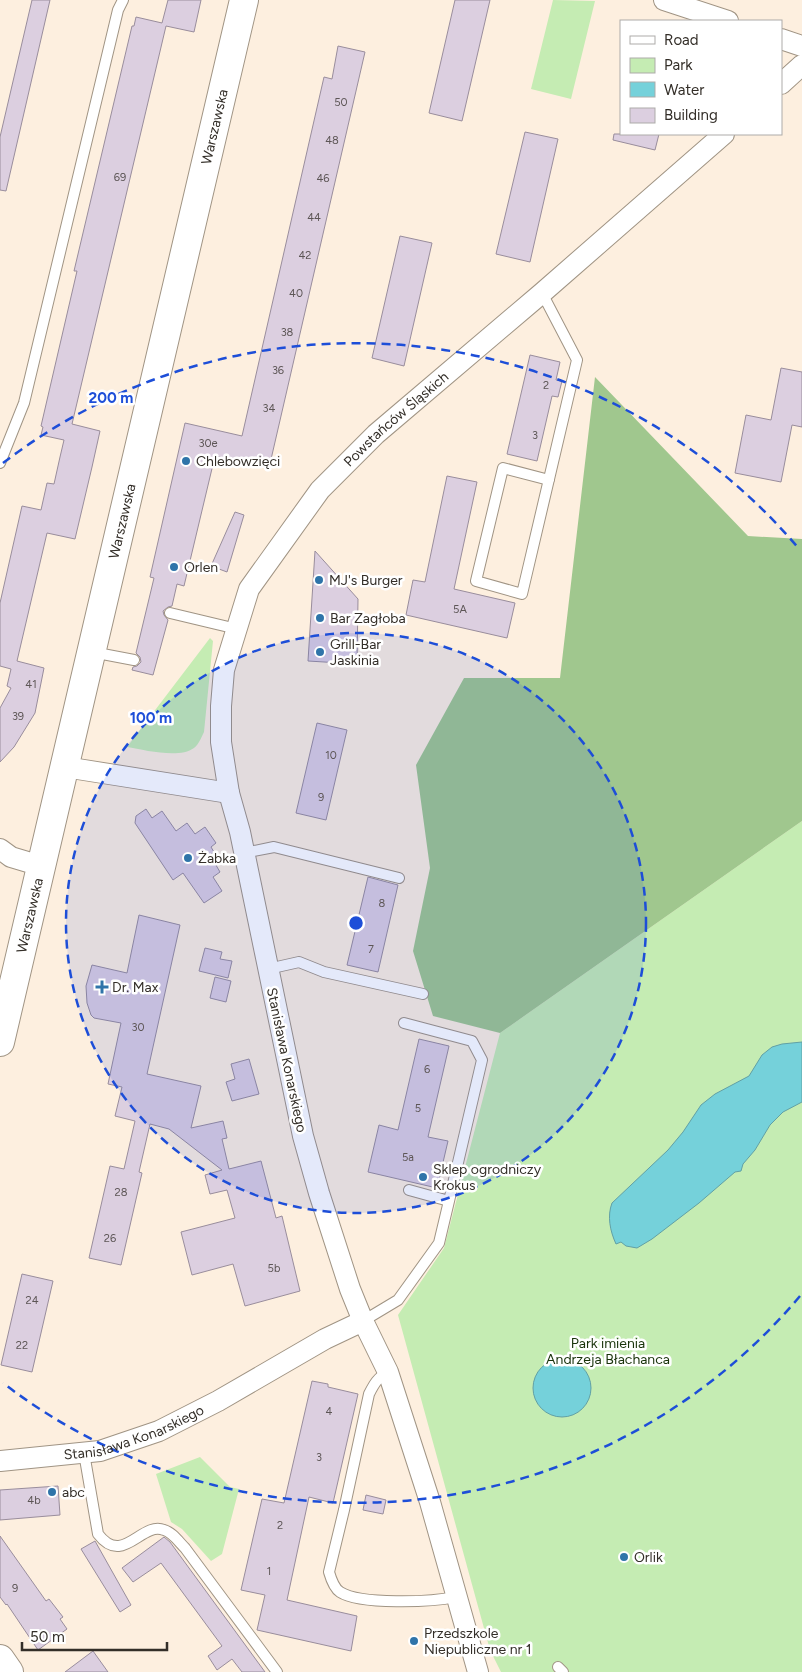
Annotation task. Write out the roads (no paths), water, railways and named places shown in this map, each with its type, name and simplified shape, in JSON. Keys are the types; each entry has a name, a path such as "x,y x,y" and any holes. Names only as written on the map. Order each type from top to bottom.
{"main road":[{"name":"Warszawska","path":"0,1042 244,0"},
{"path":"0,1659 9,1672"}],"street":[{"path":"664,0 725,20"},
{"path":"782,38 802,46"},
{"path":"782,83 802,65"},
{"name":"Powstańców Śląskich","path":"229,793 221,742 224,670 249,589 320,490 376,434 542,294 723,135"},
{"path":"65,767 229,793"},
{"name":"Stanisława Konarskiego","path":"229,793 244,853 303,1136 319,1193 347,1281 363,1321 388,1372 430,1502 478,1672"},
{"path":"0,850 11,857 41,866"},
{"name":"Stanisława Konarskiego","path":"0,1461 100,1451 160,1431 325,1339 363,1321"}],"lane":[{"path":"0,463 24,403 118,10 123,0"},
{"path":"542,294 577,360 549,480 522,594 476,582 503,468 549,480"},
{"path":"170,614 237,629"},
{"path":"91,652 134,660"},
{"path":"244,853 274,847 399,878"},
{"path":"268,969 299,962 324,972 423,994"},
{"path":"363,1321 398,1300 440,1243 482,1060 472,1041 404,1023"},
{"path":"409,1190 449,1201"},
{"path":"388,1372 381,1375 369,1394 329,1572 340,1592 367,1600 434,1601 456,1597"},
{"path":"84,1453 98,1534 103,1541 120,1547 153,1529 167,1531 185,1548 277,1672"}],"water":[{"path":"802,1042 802,1102 783,1112 770,1125 755,1150 743,1164 741,1171 735,1172 699,1203 652,1239 637,1248 626,1246 621,1242 616,1244 610,1223 612,1203 668,1150 701,1105 715,1094 749,1076 762,1055 772,1047"},
{"path":"556,1359 568,1359 578,1363 587,1372 591,1394 583,1409 568,1417 556,1417 546,1413 537,1404 533,1394 533,1382 537,1372 546,1363"}],"place":[{"name":"Chlebowzięci","path":"186,461"},
{"name":"Orlen","path":"174,567"},
{"name":"MJ's Burger","path":"319,580"},
{"name":"Bar Zagłoba","path":"320,618"},
{"name":"Grill-Bar Jaskinia","path":"320,652"},
{"name":"Żabka","path":"188,858"},
{"name":"Dr. Max","path":"102,987"},
{"name":"Sklep ogrodniczy Krokus","path":"423,1177"},
{"name":"abc","path":"52,1492"},
{"name":"Orlik","path":"624,1557"},
{"name":"Przedszkole Niepubliczne nr 1","path":"414,1641"}],"park label":[{"name":"Park imienia Andrzeja Błachanca","path":"608,1352"}]}
